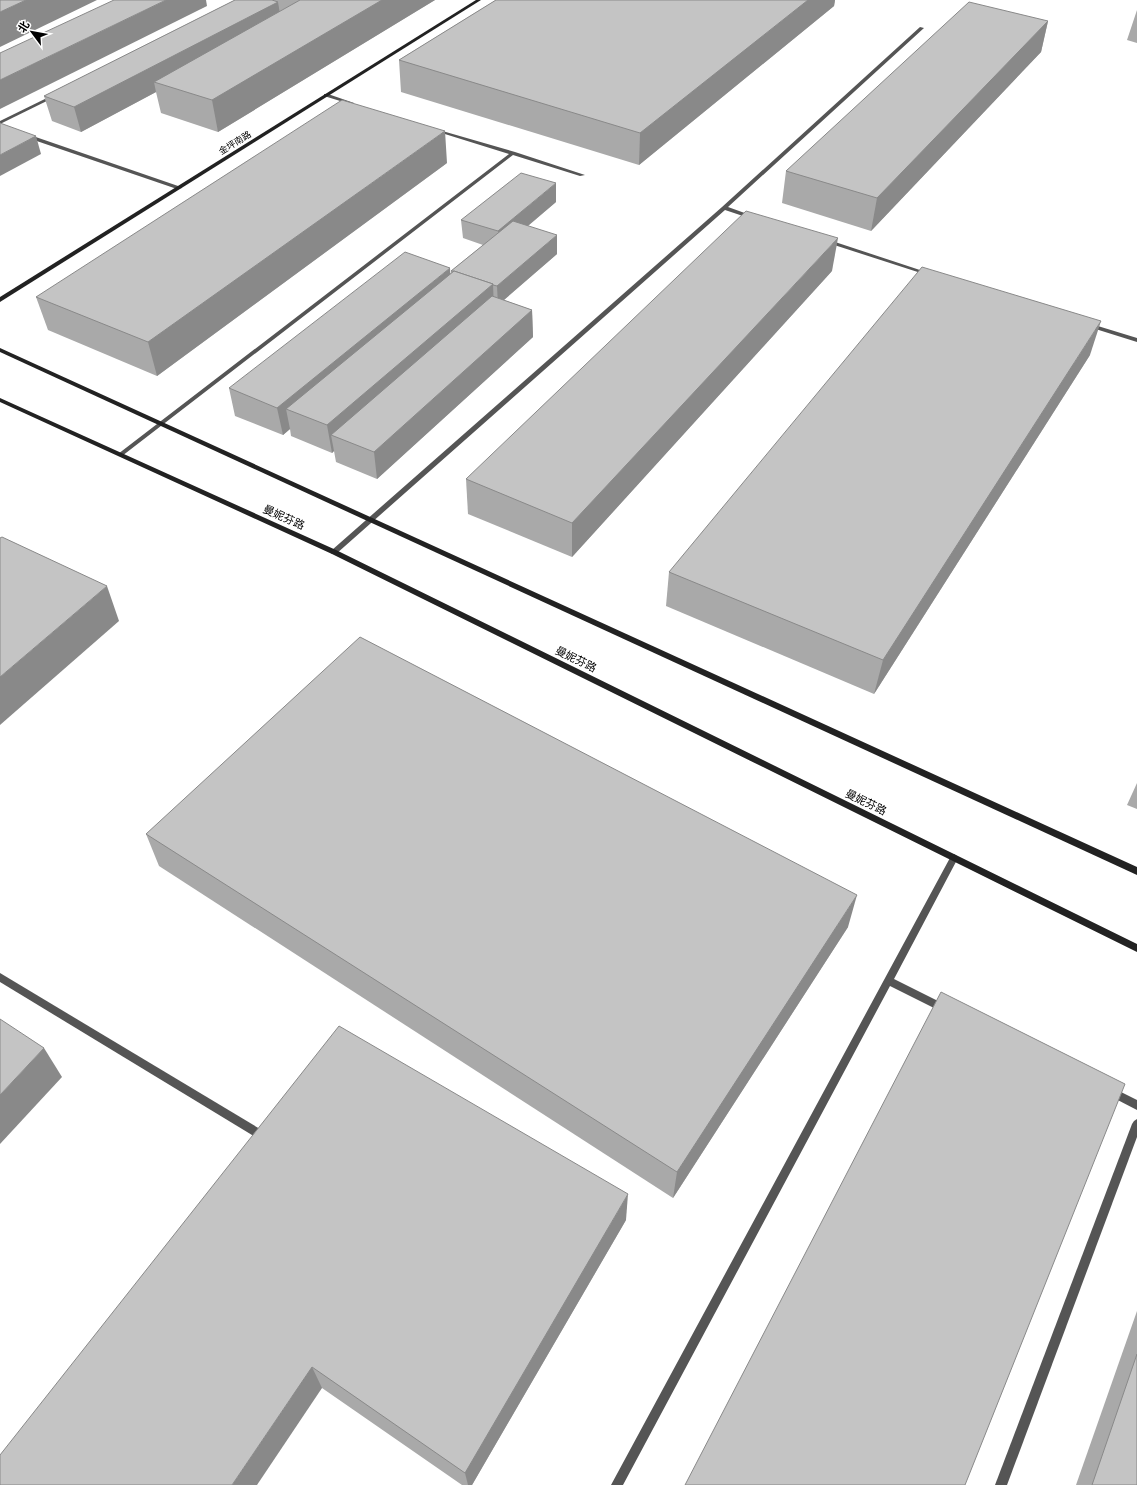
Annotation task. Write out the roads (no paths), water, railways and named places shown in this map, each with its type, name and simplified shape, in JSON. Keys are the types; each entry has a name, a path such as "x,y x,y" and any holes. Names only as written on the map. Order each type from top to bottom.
{"main road":[{"name":"金坪南路","path":"0,300 479,0"},
{"path":"0,350 1137,871"},
{"name":"曼妮芬路","path":"0,400 334,552 1137,948"}],"street":[{"path":"334,552 724,208 922,28"},
{"path":"0,123 64,92"},
{"path":"326,95 356,105"},
{"path":"0,127 7,129"},
{"path":"431,128 582,175"},
{"path":"22,134 179,188"},
{"path":"120,455 513,153"},
{"path":"724,208 754,218"},
{"path":"821,239 934,275"},
{"path":"1084,323 1137,340"},
{"path":"617,1485 954,858"},
{"path":"0,977 256,1132"},
{"path":"889,981 953,1013"},
{"path":"1102,1087 1137,1105"},
{"path":"1001,1485 1137,1124"}]}
